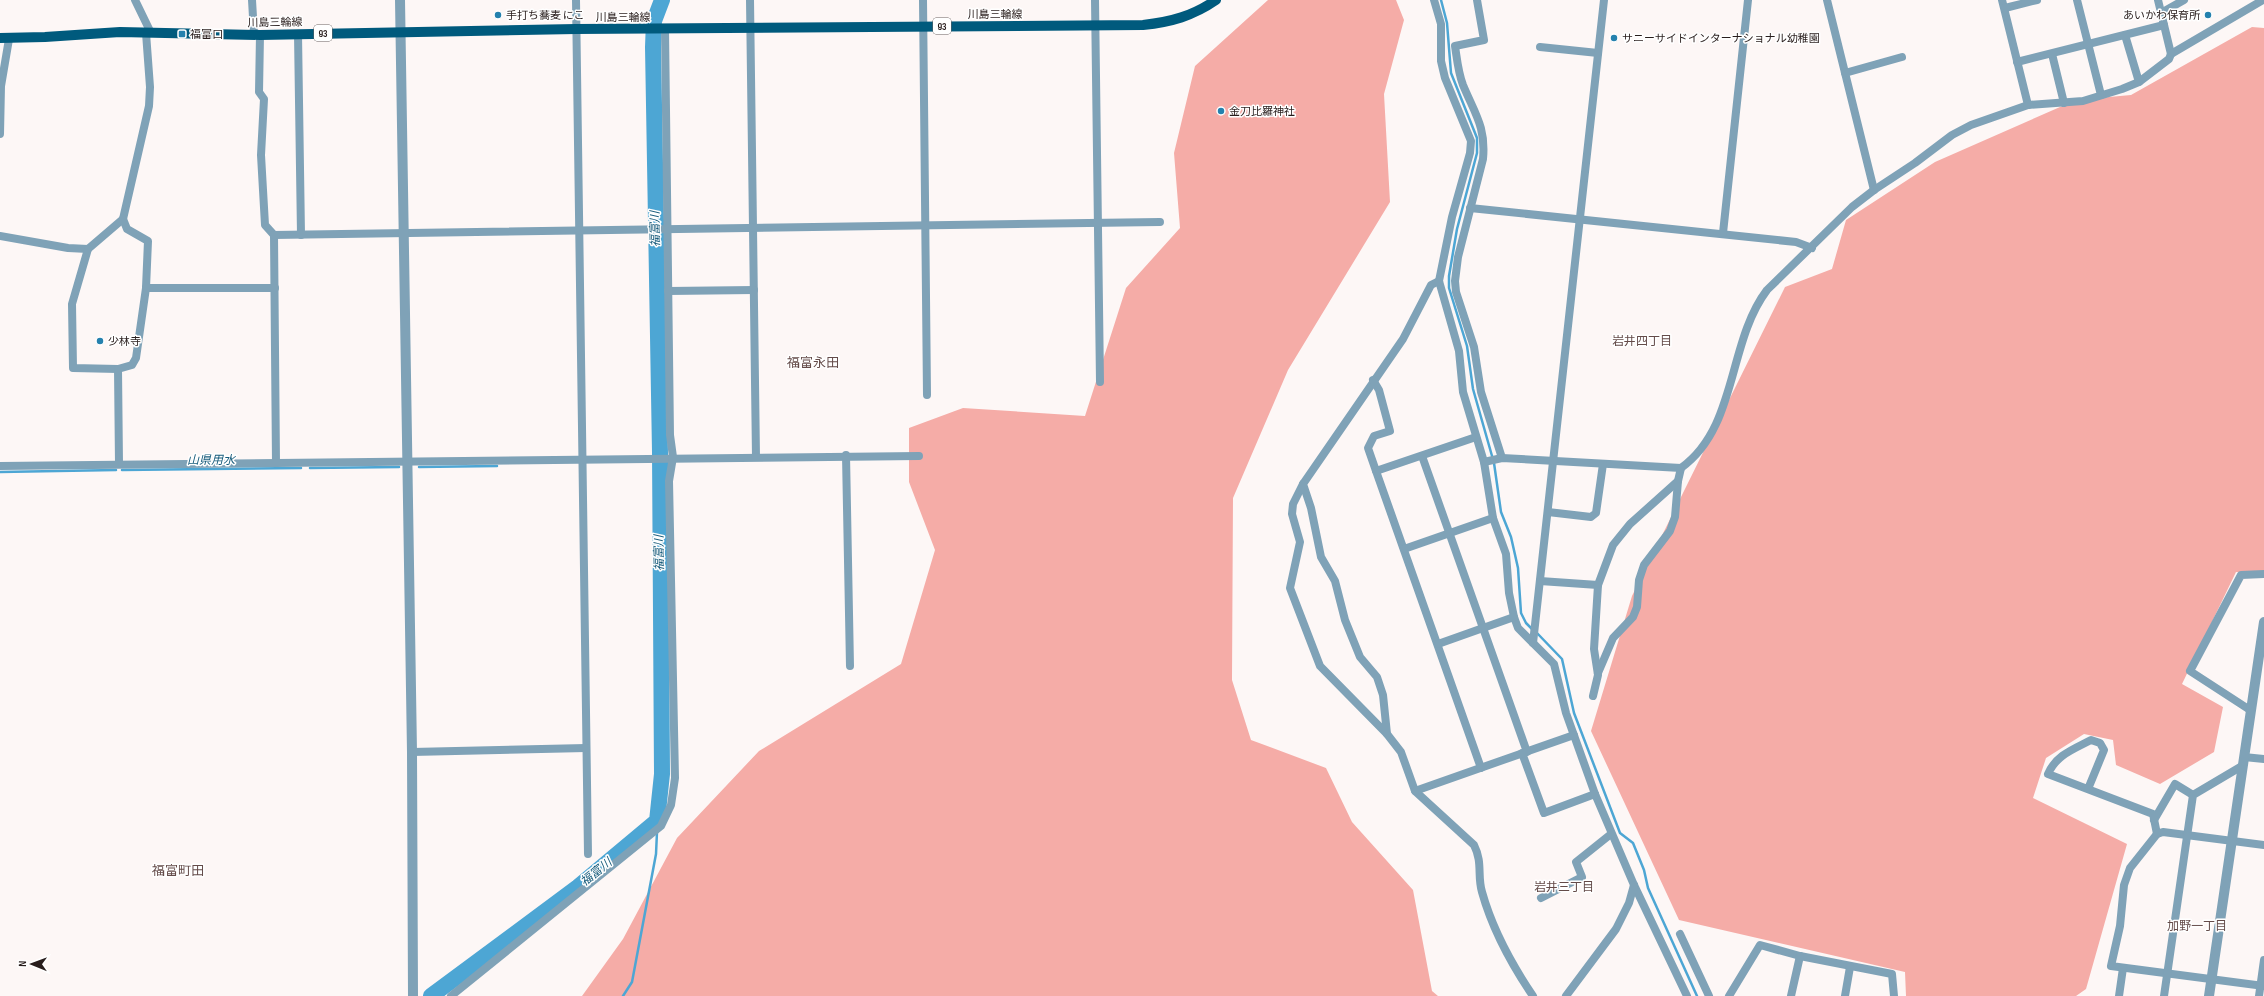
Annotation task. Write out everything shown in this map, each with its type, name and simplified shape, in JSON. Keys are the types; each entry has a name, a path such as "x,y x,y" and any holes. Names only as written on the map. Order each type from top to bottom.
{"main road":[{"name":"川島三輪線","path":"4,38 120,32 257,35 401,31 576,29 1144,25 1169,22 1192,14 1216,0"}],"street":[{"path":"122,219 127,229 148,241 146,288 136,358 132,365 118,369 74,368 72,304 88,249 122,219 149,106 150,87 148,33 135,0"},
{"path":"252,0 257,35 259,92 264,99 261,155 265,225 274,235 276,464"},
{"path":"400,0 412,752 413,996"},
{"path":"576,0 588,854"},
{"path":"750,0 756,457"},
{"path":"923,0 924,225 927,395"},
{"path":"1095,0 1100,382"},
{"path":"1434,0 1441,24 1441,61 1445,78 1471,141 1470,153 1452,217 1438,281 1459,352 1463,392 1476,437 1486,461 1492,518 1506,554 1509,593 1514,617 1518,628 1554,664 1566,713 1595,794 1634,885 1687,996"},
{"path":"1477,0 1484,40 1455,46 1458,67 1463,85 1483,132 1483,160 1458,257 1456,292 1474,347 1480,392 1500,458"},
{"path":"1533,643 1604,0"},
{"path":"1723,234 1748,0"},
{"path":"1827,0 1874,190"},
{"path":"2028,105 2004,4 2037,0"},
{"path":"2077,0 2101,95"},
{"path":"1593,696 1598,675 1613,638 1633,616 1637,607 1639,580 1644,565 1670,531 1675,517 1678,480 1681,468 1703,448 1714,431 1739,352 1757,303 1767,290 1812,248 1852,207 1874,190 1915,164 1952,135 1971,125 2028,105 2083,101 2139,82 2169,60 2171,54 2158,0"},
{"path":"2161,13 2184,0"},
{"path":"2171,54 2263,0"},
{"path":"2017,62 2164,25"},
{"path":"451,996 661,826 671,805 675,778 669,481 671,457 666,229 664,29"},
{"path":"298,34 301,235"},
{"path":"2126,35 2139,82"},
{"path":"0,134 4,38"},
{"path":"1540,46 1598,53"},
{"path":"2052,54 2064,103"},
{"path":"1845,73 1902,57"},
{"path":"1470,208 1796,242 1812,248"},
{"path":"274,235 1160,222"},
{"path":"0,236 68,248 88,249"},
{"path":"1438,281 1431,285 1402,339 1303,484 1293,504 1292,514 1300,542 1290,588 1320,666 1387,734 1400,752 1415,791 1474,845 1479,856 1480,888 1486,906 1520,976 1533,996"},
{"path":"146,288 275,288"},
{"path":"668,291 754,290"},
{"path":"118,369 119,464"},
{"path":"1373,380 1379,390 1390,431 1374,436 1368,448 1481,768"},
{"path":"1376,471 1476,437"},
{"path":"846,455 850,666"},
{"path":"0,466 276,464 846,455 919,456"},
{"path":"1422,456 1483,628 1544,813 1595,794"},
{"path":"1486,461 1500,458 1681,468"},
{"path":"1548,512 1591,517 1596,513 1603,464"},
{"path":"1598,675 1594,649 1598,586 1613,545 1630,524 1678,480"},
{"path":"1303,484 1321,557 1335,581 1345,620 1360,657 1377,677 1383,695 1387,734"},
{"path":"1404,549 1492,518"},
{"path":"2250,710 2190,671 2241,575 2264,574"},
{"path":"1540,581 1598,586"},
{"path":"1438,644 1514,617"},
{"path":"2210,996 2250,710 2264,622"},
{"path":"1415,791 1574,735"},
{"path":"2088,789 2104,750 2100,742 2091,740 2059,757 2052,763 2048,774 2153,814 2157,834"},
{"path":"412,752 586,748"},
{"path":"2164,996 2193,795 2243,762 2264,758"},
{"path":"2154,820 2175,784 2193,795"},
{"path":"2262,986 2111,966 2120,926 2124,885 2130,868 2157,834 2163,832 2264,845"},
{"path":"1541,898 1582,877 1576,862 1612,834"},
{"path":"1566,996 1616,929 1629,903 1634,885"},
{"path":"1680,934 1709,996"},
{"path":"1729,996 1760,945 1850,967 1892,974 1894,996"},
{"path":"1791,996 1800,956"},
{"path":"2259,996 2262,986 2264,960"},
{"path":"1845,996 1850,967"},
{"path":"2119,996 2123,968"}],"shaded area":[{"path":"1268,0 1396,0 1404,20 1384,94 1390,202 1288,370 1233,498 1232,680 1251,740 1326,768 1352,822 1413,890 1432,991 1438,996 582,996 623,939 677,838 759,751 901,664 935,550 909,482 909,428 963,408 1085,416 1126,288 1180,228 1174,153 1195,66"},
{"path":"2252,27 2264,28 2264,575 2236,572 2182,684 2223,707 2214,752 2160,784 2116,765 2113,740 2084,734 2046,758 2033,798 2127,844 2086,989 2076,996 1906,996 1905,972 1679,920 1591,731 1632,596 1785,287 1832,269 1846,220 1935,162 2076,100 2131,95"}],"waterway":[{"name":"福富川","path":"431,996 578,887 657,821 662,774 660,452 653,47 654,21 662,0"},
{"path":"1441,0 1447,23 1451,73 1477,138 1477,153 1457,229 1449,276 1449,288 1467,346 1473,389 1494,463 1501,512 1511,537 1518,568 1521,613 1526,623 1532,629"},
{"name":"山県用水","path":"419,467 497,466"},
{"name":"山県用水","path":"310,468 399,467"},
{"name":"山県用水","path":"122,470 301,468"},
{"name":"山県用水","path":"0,472 116,470"},
{"path":"1536,632 1562,659 1574,713 1620,833 1633,843 1644,870 1648,888 1697,996"},
{"name":"福富川","path":"657,821 657,827"},
{"path":"623,996 632,982 656,854 657,832"}],"place":[{"name":"手打ち蕎麦 にこ","path":"498,15"},
{"name":"あいかわ保育所","path":"2208,15"},
{"name":"福富口","path":"182,34"},
{"name":"サニーサイドインターナショナル幼稚園","path":"1614,38"},
{"name":"金刀比羅神社","path":"1221,111"},
{"name":"少林寺","path":"100,341"}],"district":[{"name":"岩井四丁目","path":"1642,341"},
{"name":"福富永田","path":"813,362"},
{"name":"福富町田","path":"178,870"},
{"name":"岩井三丁目","path":"1564,887"},
{"name":"加野一丁目","path":"2197,926"}]}
